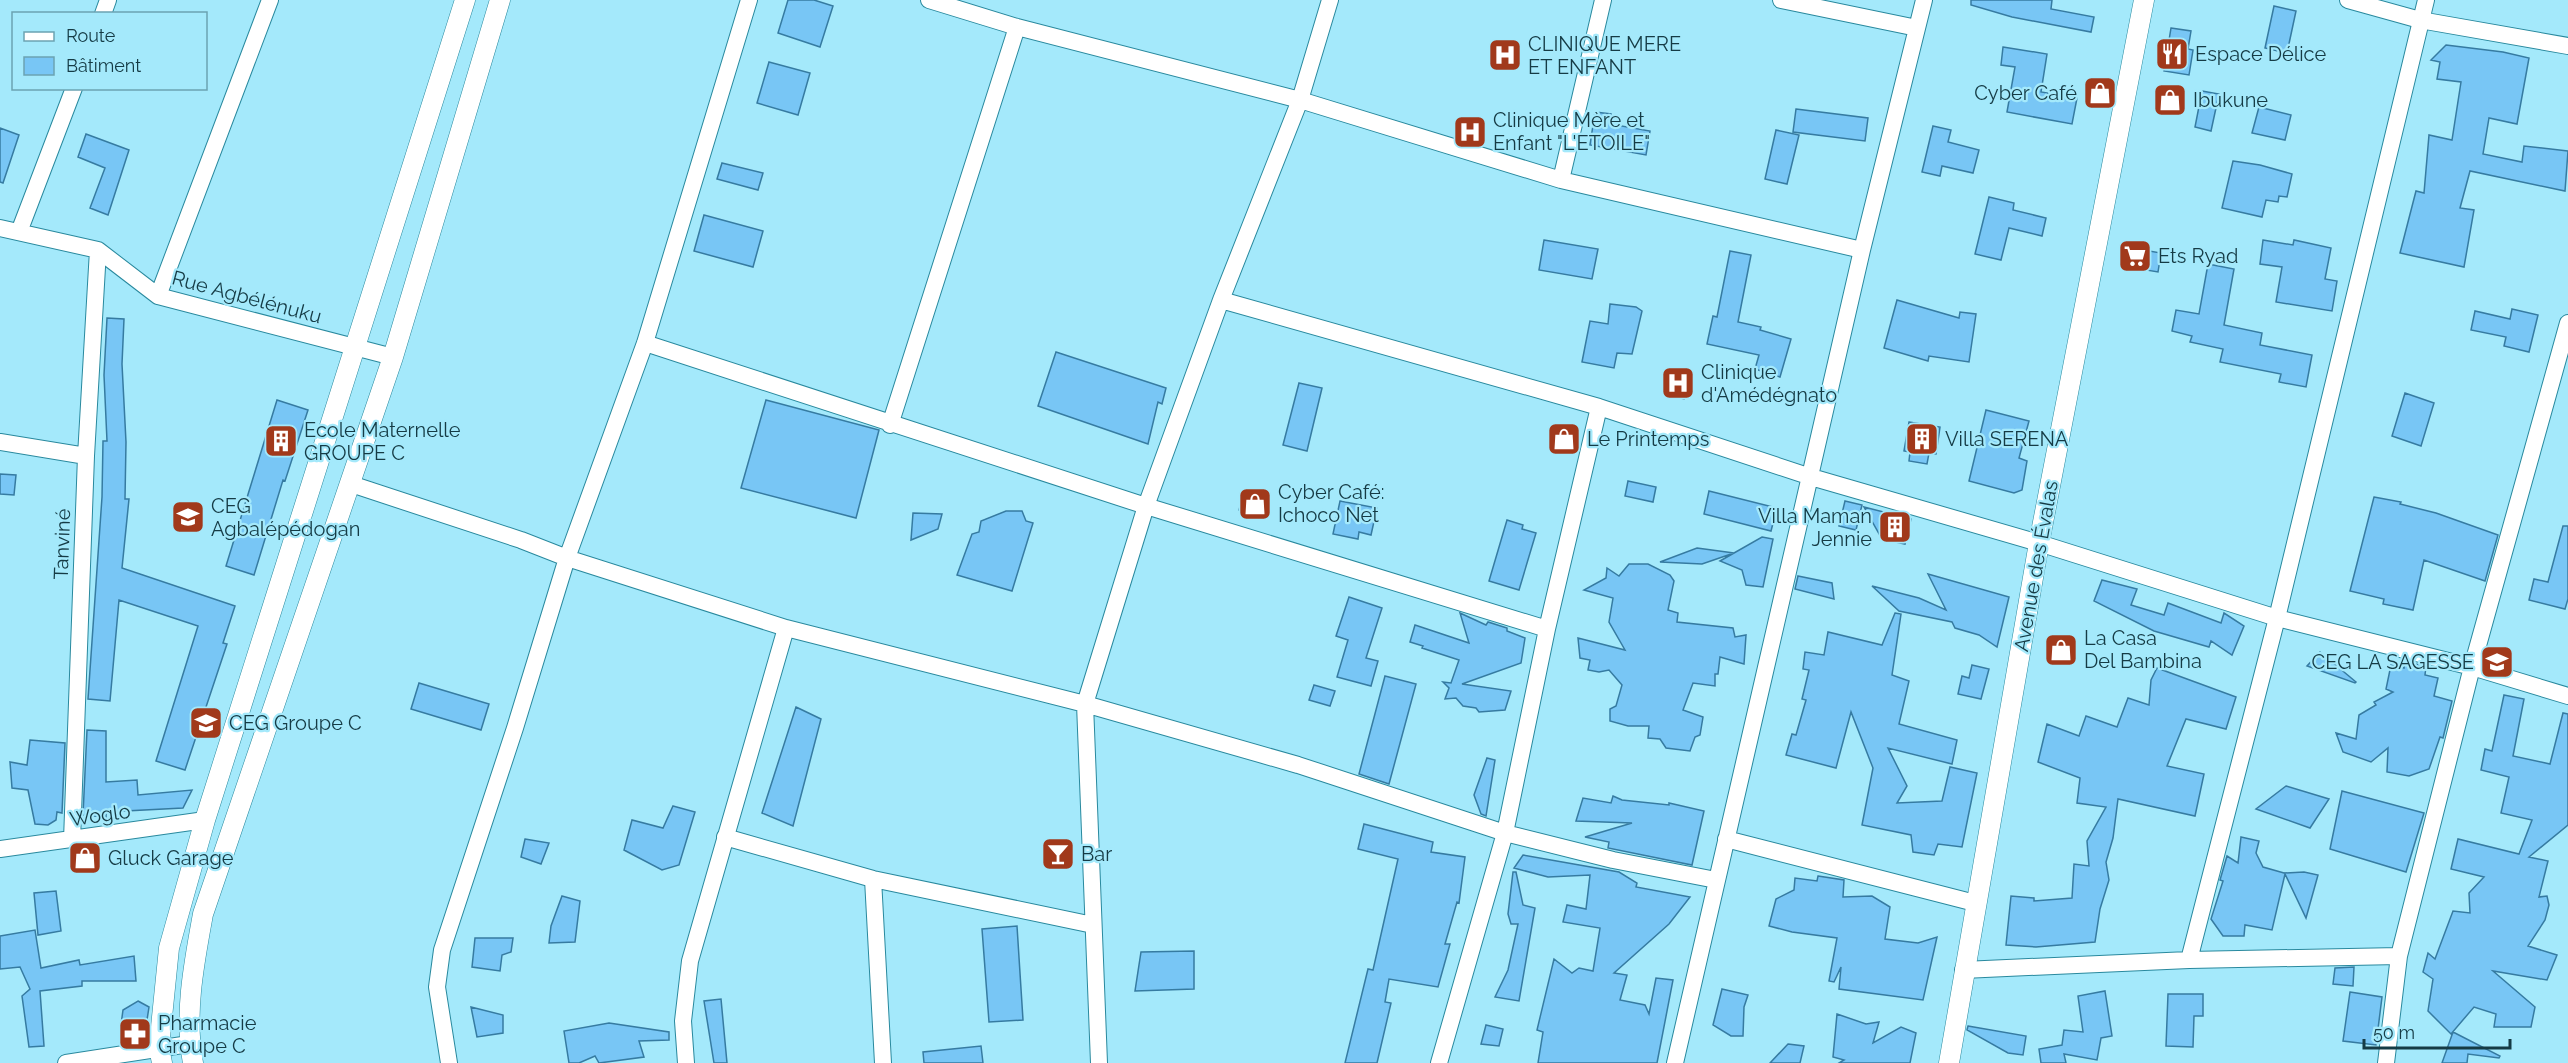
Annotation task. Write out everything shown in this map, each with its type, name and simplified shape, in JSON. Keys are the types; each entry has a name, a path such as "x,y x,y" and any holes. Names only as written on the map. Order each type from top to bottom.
{"street":[{"path":"158,296 270,0"},
{"path":"161,1055 169,948 205,820 465,0"},
{"path":"193,1063 189,1044 191,991 203,914 393,357 500,0"},
{"path":"449,1063 438,987 442,950 516,728 567,558 645,343 749,0"},
{"path":"929,0 1017,27 1300,100 1561,180 1862,250"},
{"path":"1099,1063 1085,705 1146,506 1221,300 1300,100 1330,0"},
{"path":"1561,180 1603,0"},
{"path":"1781,0 1917,28"},
{"path":"1675,1063 1862,250 1924,0"},
{"name":"Avenue des Évalas","path":"1949,1063 1963,970 2039,543 2144,0"},
{"path":"2348,0 2420,20 2568,46"},
{"path":"2189,960 2277,618 2426,0"},
{"path":"890,424 1017,27"},
{"path":"19,232 73,90"},
{"name":"Rue Agbélénuku","path":"0,228 98,250 158,296 393,357"},
{"name":"Tanviné","path":"72,840 86,456 98,250"},
{"path":"1221,300 1599,407 1811,477 2039,543 2277,618 2472,667 2568,696"},
{"path":"2386,1063 2399,956 2472,667 2568,322"},
{"path":"645,343 1146,506 1547,629"},
{"path":"1439,1063 1506,833 1547,629 1599,407"},
{"path":"0,442 86,456"},
{"path":"351,484 521,540 567,558 786,628 1085,705 1298,765 1506,833 1613,860 1716,880"},
{"path":"686,1063 683,1021 690,961 786,628"},
{"name":"Woglo","path":"0,849 205,820"},
{"path":"725,837 873,879 1093,925"},
{"path":"1726,838 1975,903"},
{"path":"873,879 884,1063"},
{"path":"1963,970 2189,960 2399,956"},
{"path":"66,1063 161,1055 189,1044"}],"building":[{"path":"788,0 814,0 833,6 820,47 778,33"},
{"path":"1971,0 2052,0 2051,9 2094,17 2091,32 2012,17 1971,5"},
{"path":"2274,6 2296,11 2287,53 2265,48"},
{"path":"2171,28 2191,31 2188,49 2193,50 2189,75 2164,71"},
{"path":"2446,45 2503,52 2529,58 2517,124 2489,118 2483,154 2522,162 2524,146 2568,151 2565,191 2470,171 2460,208 2474,210 2464,267 2400,253 2416,191 2424,193 2429,135 2452,140 2461,82 2437,79 2440,62 2431,60"},
{"path":"2003,47 2047,54 2041,92 2077,98 2072,124 2007,112 2015,67 2001,65"},
{"path":"769,62 810,73 798,115 757,103"},
{"path":"2202,91 2219,94 2211,131 2195,127"},
{"path":"2259,107 2291,115 2285,140 2252,133"},
{"path":"1796,109 1868,118 1865,141 1793,132"},
{"path":"1595,112 1611,114 1610,124 1650,131 1646,155 1590,145"},
{"path":"1933,126 1951,130 1948,142 1979,150 1973,173 1942,166 1940,176 1922,172"},
{"path":"0,128 19,135 3,183 0,182"},
{"path":"1776,130 1799,135 1787,184 1765,179"},
{"path":"86,134 129,150 108,215 90,208 105,168 78,157"},
{"path":"2233,161 2260,165 2292,174 2287,197 2279,196 2278,202 2266,200 2262,217 2222,208"},
{"path":"722,163 763,173 758,190 717,179"},
{"path":"1989,197 2014,203 2013,210 2046,218 2042,236 2009,228 2001,260 1975,254"},
{"path":"704,215 763,231 753,267 694,251"},
{"path":"1544,240 1598,249 1592,279 1539,270"},
{"path":"2263,240 2293,245 2294,240 2331,248 2325,279 2337,281 2332,311 2276,302 2282,267 2260,264"},
{"path":"2132,248 2161,253 2158,272 2128,267"},
{"path":"1730,251 1751,255 1738,322 1761,327 1760,330 1791,339 1780,377 1755,369 1759,355 1707,344 1713,316 1717,317"},
{"path":"2208,264 2234,269 2224,325 2262,333 2260,345 2312,355 2306,387 2279,382 2281,374 2220,362 2223,349 2190,342 2192,336 2172,331 2176,310 2199,314"},
{"path":"1897,300 1959,318 1960,312 1976,314 1969,362 1929,356 1928,361 1884,348"},
{"path":"1610,304 1636,307 1642,311 1632,354 1617,353 1614,368 1582,362 1590,321 1608,324"},
{"path":"2512,309 2538,315 2529,352 2504,346 2506,337 2471,330 2475,311 2510,319"},
{"path":"107,318 124,319 122,364 126,442 125,499 129,499 122,568 235,606 223,643 227,644 185,770 156,761 198,626 119,600 110,701 88,699 102,497 103,441 107,441 104,375"},
{"path":"1056,352 1166,388 1162,404 1158,402 1148,444 1038,406"},
{"path":"1669,370 1688,374 1684,399 1668,394"},
{"path":"1299,383 1322,388 1307,451 1283,445"},
{"path":"2405,393 2434,403 2421,446 2392,436"},
{"path":"277,400 308,410 285,481 283,480 254,575 226,566"},
{"path":"766,400 879,430 856,518 741,488"},
{"path":"1986,410 2029,421 2019,458 2027,461 2022,490 2014,493 1969,481"},
{"name":"Villa SERENA","path":"1909,422 1940,427 1936,454 1929,453 1927,464 1909,461 1910,452 1904,451"},
{"path":"0,474 16,475 14,495 0,494"},
{"path":"1628,481 1656,487 1653,502 1625,496"},
{"path":"1709,491 1777,508 1771,531 1704,514"},
{"path":"1244,492 1270,501 1265,517 1239,510"},
{"path":"2374,497 2401,502 2400,504 2436,513 2498,535 2485,581 2424,560 2413,610 2383,604 2384,599 2350,591"},
{"path":"1340,501 1377,508 1371,535 1359,532 1358,539 1333,534"},
{"path":"1845,501 1862,505 1856,530 1839,526"},
{"name":"Villa Maman Jennie","path":"1864,507 1911,519 1905,544 1882,539"},
{"path":"1006,511 1022,511 1026,521 1033,523 1012,591 957,575 972,534 979,532 981,521"},
{"path":"913,513 942,514 938,529 911,540"},
{"path":"1507,520 1523,525 1522,529 1536,533 1519,590 1489,581"},
{"path":"2563,526 2568,526 2568,599 2565,609 2529,600 2534,579 2548,582"},
{"path":"1762,537 1773,539 1763,587 1746,585 1742,570 1720,561"},
{"path":"1697,548 1734,553 1702,564 1660,562"},
{"path":"1629,564 1648,564 1670,575 1674,581 1668,610 1678,613 1677,622 1733,628 1735,637 1746,635 1744,664 1720,657 1718,674 1715,674 1715,686 1693,683 1683,710 1703,717 1700,735 1695,737 1690,751 1666,748 1660,739 1648,738 1649,726 1628,726 1610,721 1610,709 1616,706 1622,685 1609,670 1599,672 1588,670 1590,660 1580,658 1578,638 1625,650 1609,622 1613,598 1584,590 1606,578 1607,568 1619,576"},
{"path":"1928,574 2009,597 1997,647 1979,635 1955,628 1952,622 1899,611 1872,586 1919,598 1946,610"},
{"path":"1798,576 1832,583 1834,599 1795,589"},
{"path":"2102,580 2137,589 2131,605 2164,615 2168,603 2221,623 2224,613 2244,626 2232,655 2211,641 2209,647 2154,631 2094,601"},
{"path":"1349,597 1382,608 1366,658 1378,661 1371,686 1337,677 1348,640 1336,636"},
{"path":"1460,613 1486,625 1488,622 1507,628 1507,631 1525,638 1521,663 1462,684 1511,691 1505,710 1479,712 1476,708 1463,706 1456,698 1445,699 1449,688 1443,682 1451,683 1459,660 1410,642 1415,625 1469,643"},
{"path":"1895,613 1901,614 1892,675 1909,681 1899,724 1957,740 1952,764 1888,748 1907,786 1897,803 1942,801 1950,767 1977,773 1962,847 1938,844 1934,855 1913,852 1911,835 1862,825 1873,768 1851,712 1836,768 1786,755 1792,734 1796,735 1806,700 1802,699 1809,670 1803,669 1805,652 1824,655 1828,632 1882,645"},
{"path":"2320,652 2356,682 2307,666"},
{"path":"2405,662 2426,666 2425,675 2438,678 2434,696 2452,701 2443,738 2440,737 2429,769 2409,776 2387,772 2388,748 2371,762 2343,752 2336,733 2356,739 2359,715 2376,705 2374,702 2393,692 2386,689 2391,665 2404,668"},
{"path":"1972,665 1989,669 1981,699 1958,694 1962,676 1969,678"},
{"path":"2157,668 2236,697 2226,729 2186,719 2167,766 2204,774 2195,816 2118,799 2113,838 2106,862 2109,880 2100,909 2095,942 2036,947 2006,945 2011,896 2034,898 2034,901 2072,898 2074,864 2089,866 2087,841 2106,807 2077,803 2080,778 2038,762 2047,724 2079,736 2086,716 2117,727 2128,698 2149,705 2151,680"},
{"path":"1385,676 1416,684 1389,784 1359,774"},
{"path":"419,683 489,704 481,730 411,709"},
{"path":"1314,685 1335,691 1330,706 1309,700"},
{"path":"2504,695 2524,699 2513,756 2550,764 2563,713 2568,714 2568,825 2529,857 2548,861 2539,897 2547,896 2549,905 2545,920 2528,946 2557,955 2547,980 2493,971 2535,1007 2531,1027 2494,1027 2496,1014 2474,1007 2451,1034 2428,1011 2433,979 2423,972 2428,953 2435,959 2453,911 2470,913 2469,893 2484,877 2451,869 2458,839 2519,854 2532,820 2501,813 2509,777 2481,770 2485,749 2492,751"},
{"path":"796,707 821,719 793,826 762,813"},
{"path":"87,730 106,731 106,782 137,780 138,795 192,790 183,808 106,812 106,817 83,815"},
{"path":"30,740 65,743 62,813 57,812 56,820 48,825 35,824 28,790 12,788 10,762 27,765"},
{"path":"1487,758 1495,760 1486,816 1481,814 1474,795"},
{"path":"2286,786 2329,799 2310,828 2256,809"},
{"path":"2342,791 2424,813 2406,872 2330,849"},
{"path":"1613,796 1622,800 1669,805 1669,803 1704,811 1692,865 1608,848 1609,842 1585,837 1632,823 1576,821 1583,798 1611,803"},
{"path":"673,806 695,812 679,865 662,870 624,850 632,820 663,828"},
{"path":"1364,824 1433,842 1431,852 1465,857 1459,903 1457,902 1445,944 1450,944 1438,987 1389,979 1385,1002 1391,1003 1377,1063 1345,1063 1368,969 1373,970 1398,859 1358,849"},
{"path":"2241,837 2259,841 2256,853 2263,867 2284,873 2304,872 2318,875 2306,918 2285,874 2272,930 2245,925 2244,936 2223,936 2211,919 2223,881 2220,880 2227,856 2238,863"},
{"path":"525,839 549,843 541,864 521,857"},
{"path":"1523,855 1619,872 1637,883 1636,887 1690,897 1669,924 1614,973 1627,975 1620,1000 1645,1005 1649,1014 1656,978 1673,980 1657,1063 1538,1063 1543,1032 1537,1030 1554,959 1572,973 1579,968 1593,971 1600,928 1563,922 1567,905 1586,909 1590,875 1548,877 1514,868"},
{"path":"1513,872 1516,872 1523,905 1535,908 1519,1001 1495,997 1508,970 1518,924 1511,924 1508,914"},
{"path":"1818,876 1844,880 1843,897 1872,896 1890,907 1885,939 1918,943 1937,937 1923,1000 1839,989 1841,967 1834,982 1829,981 1837,938 1792,932 1769,926 1776,899 1794,890 1795,878 1817,881"},
{"path":"56,891 61,931 38,935 34,893"},
{"path":"562,896 580,901 575,942 549,943 551,926"},
{"path":"1017,926 1023,1020 989,1022 982,929"},
{"path":"35,930 41,968 79,960 80,965 134,956 136,981 82,981 82,986 40,991 44,1046 29,1047 22,996 30,989 20,967 0,969 0,936"},
{"path":"475,938 513,938 511,952 502,955 500,971 472,967"},
{"path":"1194,951 1194,989 1135,991 1141,952"},
{"path":"2354,967 2353,986 2333,984 2335,968"},
{"path":"1722,989 1748,995 1744,1007 1743,1036 1731,1036 1713,1025"},
{"path":"2105,991 2112,1036 2101,1038 2097,1060 2064,1054 2066,1063 2041,1063 2039,1049 2062,1045 2064,1030 2083,1032 2078,996"},
{"path":"2350,992 2382,997 2376,1045 2343,1041"},
{"path":"2168,994 2203,994 2203,1016 2194,1016 2193,1047 2166,1046"},
{"path":"721,999 727,1063 714,1063 704,1001"},
{"path":"138,1001 149,1007 147,1020 141,1022 139,1034 120,1032 123,1010"},
{"path":"471,1007 503,1015 503,1033 477,1037"},
{"path":"1837,1014 1866,1024 1879,1022 1873,1043 1901,1027 1916,1033 1910,1063 1839,1063 1844,1060 1833,1057"},
{"path":"609,1023 669,1032 669,1040 639,1041 644,1057 599,1063 595,1056 579,1063 569,1063 564,1031"},
{"path":"1486,1025 1503,1029 1499,1046 1481,1044"},
{"path":"1968,1026 2026,1036 2023,1055 2008,1053 1967,1030"},
{"path":"2453,1032 2500,1056 2499,1058 2468,1054 2467,1063 2442,1063"},
{"path":"1788,1044 1804,1046 1800,1063 1770,1063"},
{"path":"981,1046 983,1063 924,1063 923,1052"}],"place":[{"name":"Espace Délice","path":"2172,54"},
{"name":"CLINIQUE MERE ET ENFANT","path":"1505,55"},
{"name":"Cyber Café","path":"2100,93"},
{"name":"Ibukune","path":"2170,100"},
{"name":"Clinique Mère et Enfant \"L'ETOILE\"","path":"1470,132"},
{"name":"Ets Ryad","path":"2135,256"},
{"name":"Clinique d'Amédégnato","path":"1678,383"},
{"name":"Le Printemps","path":"1564,439"},
{"name":"Villa SERENA","path":"1922,439"},
{"name":"Ecole Maternelle GROUPE C","path":"281,441"},
{"name":"Cyber Café: Ichoco Net","path":"1255,504"},
{"name":"CEG Agbalépédogan","path":"188,517"},
{"name":"Villa Maman Jennie","path":"1895,527"},
{"name":"La Casa Del Bambina","path":"2061,650"},
{"name":"CEG LA SAGESSE","path":"2497,662"},
{"name":"CEG Groupe C","path":"206,723"},
{"name":"Bar","path":"1058,854"},
{"name":"Gluck Garage","path":"85,858"},
{"name":"Pharmacie Groupe C","path":"135,1034"}]}
